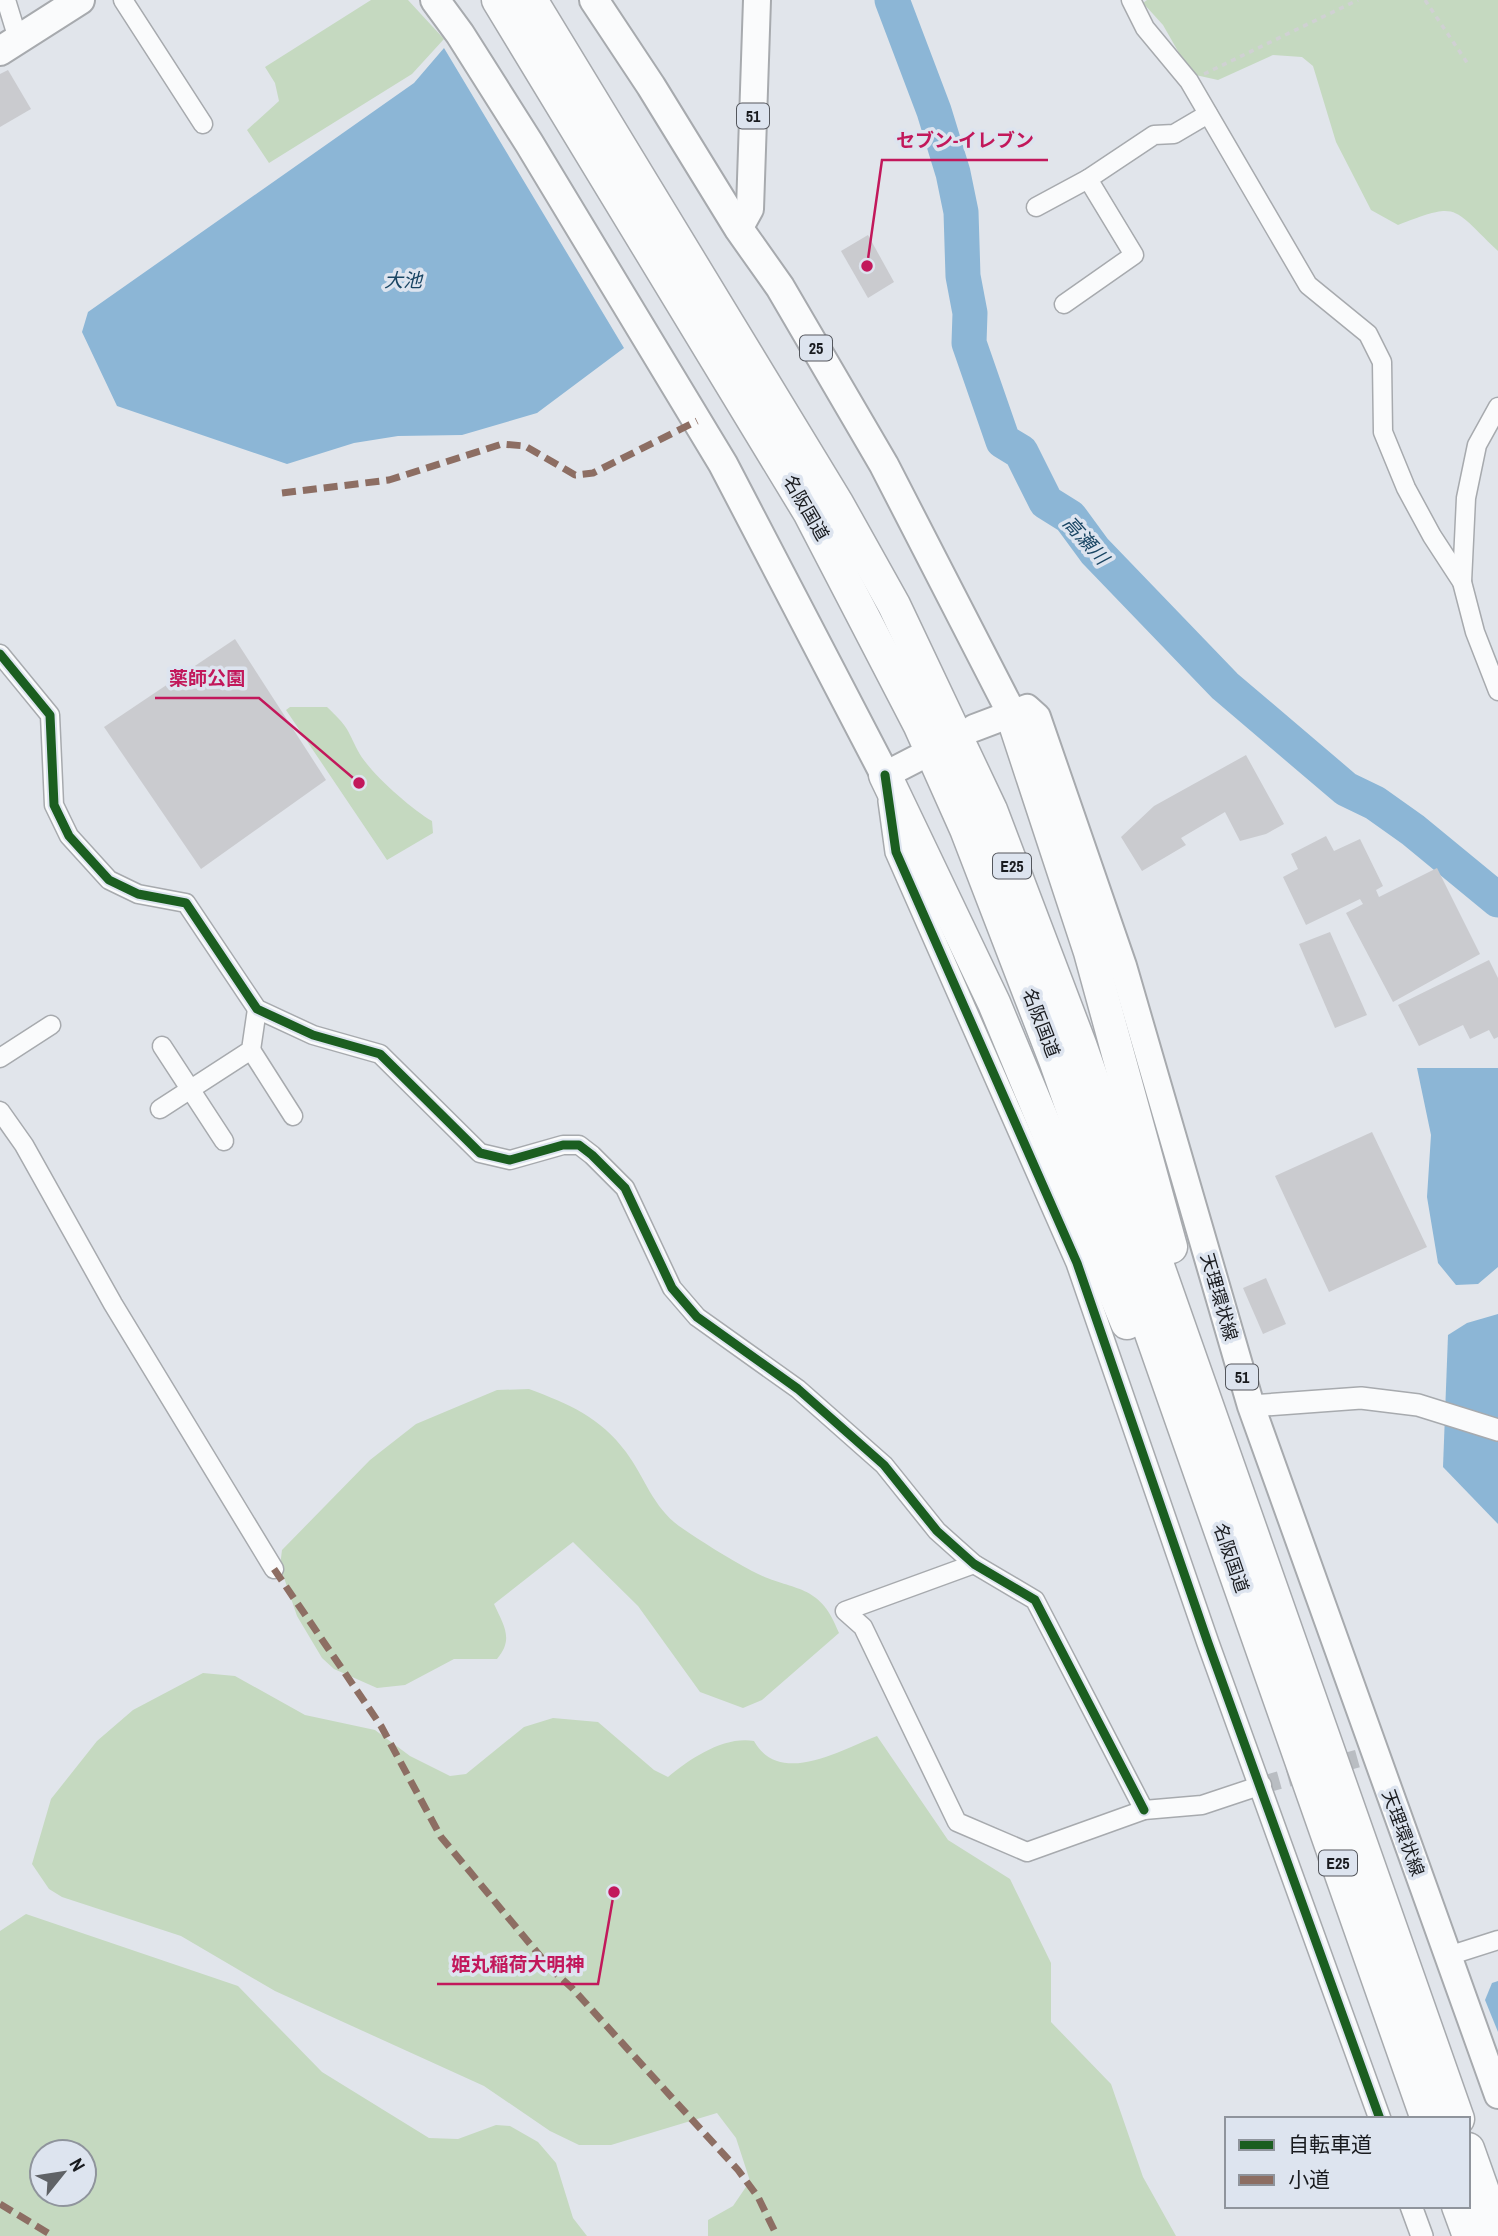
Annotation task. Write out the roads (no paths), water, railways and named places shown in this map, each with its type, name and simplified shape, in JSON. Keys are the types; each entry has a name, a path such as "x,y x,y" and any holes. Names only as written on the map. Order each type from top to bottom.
{"highway":[{"path":"9,45 80,0"},
{"path":"435,0 460,34 529,143 723,464 885,775"},
{"name":"名阪国道","path":"498,0 809,512 920,726 966,829 1055,1060 1426,2117"},
{"name":"名阪国道","path":"531,0 798,435 894,605 991,810 1072,1023 1457,2117"},
{"name":"25","path":"594,0 652,86 739,229 780,287 884,465 1011,712"},
{"name":"E25","path":"1011,712 1090,952 1189,1317 1304,1654 1346,1800"},
{"name":"E25","path":"885,775 993,1003 1248,1608"},
{"path":"1470,2154 1498,2234"},
{"path":"1459,2208 1469,2236"}],"main road":[{"name":"51","path":"739,229 750,209 757,0"},
{"name":"天理環状線","path":"1011,712 1027,708 1037,717 1123,966 1251,1406 1498,2095"},
{"path":"974,728 1011,712"},
{"path":"885,775 916,759"}],"street":[{"path":"6,0 9,45"},
{"path":"123,0 203,124"},
{"path":"1130,0 1145,28 1189,81 1308,285 1368,334 1382,362 1383,432 1406,488 1432,536 1462,582"},
{"path":"1036,207 1088,179 1154,135 1174,134 1208,114"},
{"path":"1064,304 1133,255 1088,179"},
{"path":"1498,407 1477,444 1474,458 1466,498 1462,582 1475,632 1498,691"},
{"path":"0,654 50,715 54,805 69,836 109,880 138,894 186,903 257,1009 313,1035 380,1054 480,1153 510,1160 563,1146 579,1145 592,1155 625,1188 672,1288 697,1317 799,1389 884,1465 937,1531 974,1564 1035,1600 1144,1811"},
{"path":"885,775 896,852 1077,1263 1208,1643 1262,1786 1379,2117"},
{"path":"257,1009 251,1050 293,1116"},
{"path":"0,1058 51,1025"},
{"path":"162,1046 224,1141"},
{"path":"160,1109 251,1050"},
{"path":"0,1111 24,1145 113,1304 274,1569"},
{"path":"1251,1406 1361,1398 1418,1405 1498,1430"},
{"path":"974,1564 845,1611 863,1627 957,1822 1027,1852 1144,1811 1202,1805 1262,1786"},
{"path":"1448,1956 1498,1940"},
{"path":"1412,2208 1422,2236"}],"water":[{"name":"大池","path":"444,48 624,348 537,413 462,435 398,436 354,443 287,464 117,406 82,332 88,312 414,83"},
{"path":"1417,1068 1498,1068 1498,1267 1478,1284 1456,1285 1438,1263 1427,1197 1431,1135"},
{"path":"1498,1314 1498,1524 1443,1467 1448,1335 1467,1323"},
{"path":"1498,1981 1498,2032 1485,2000 1492,1983"}],"waterway":[{"name":"高瀬川","path":"892,0 934,111 953,173 961,212 963,276 970,313 969,343 1003,441 1021,452 1046,502 1070,517 1095,551 1225,686 1346,789 1375,803 1413,830 1498,900"}],"tunnel":[{"path":"1262,1785 1374,1754"}],"place":[{"name":"セブン-イレブン","path":"867,266"},
{"name":"薬師公園","path":"359,783"},
{"name":"姫丸稲荷大明神","path":"614,1892"}]}
